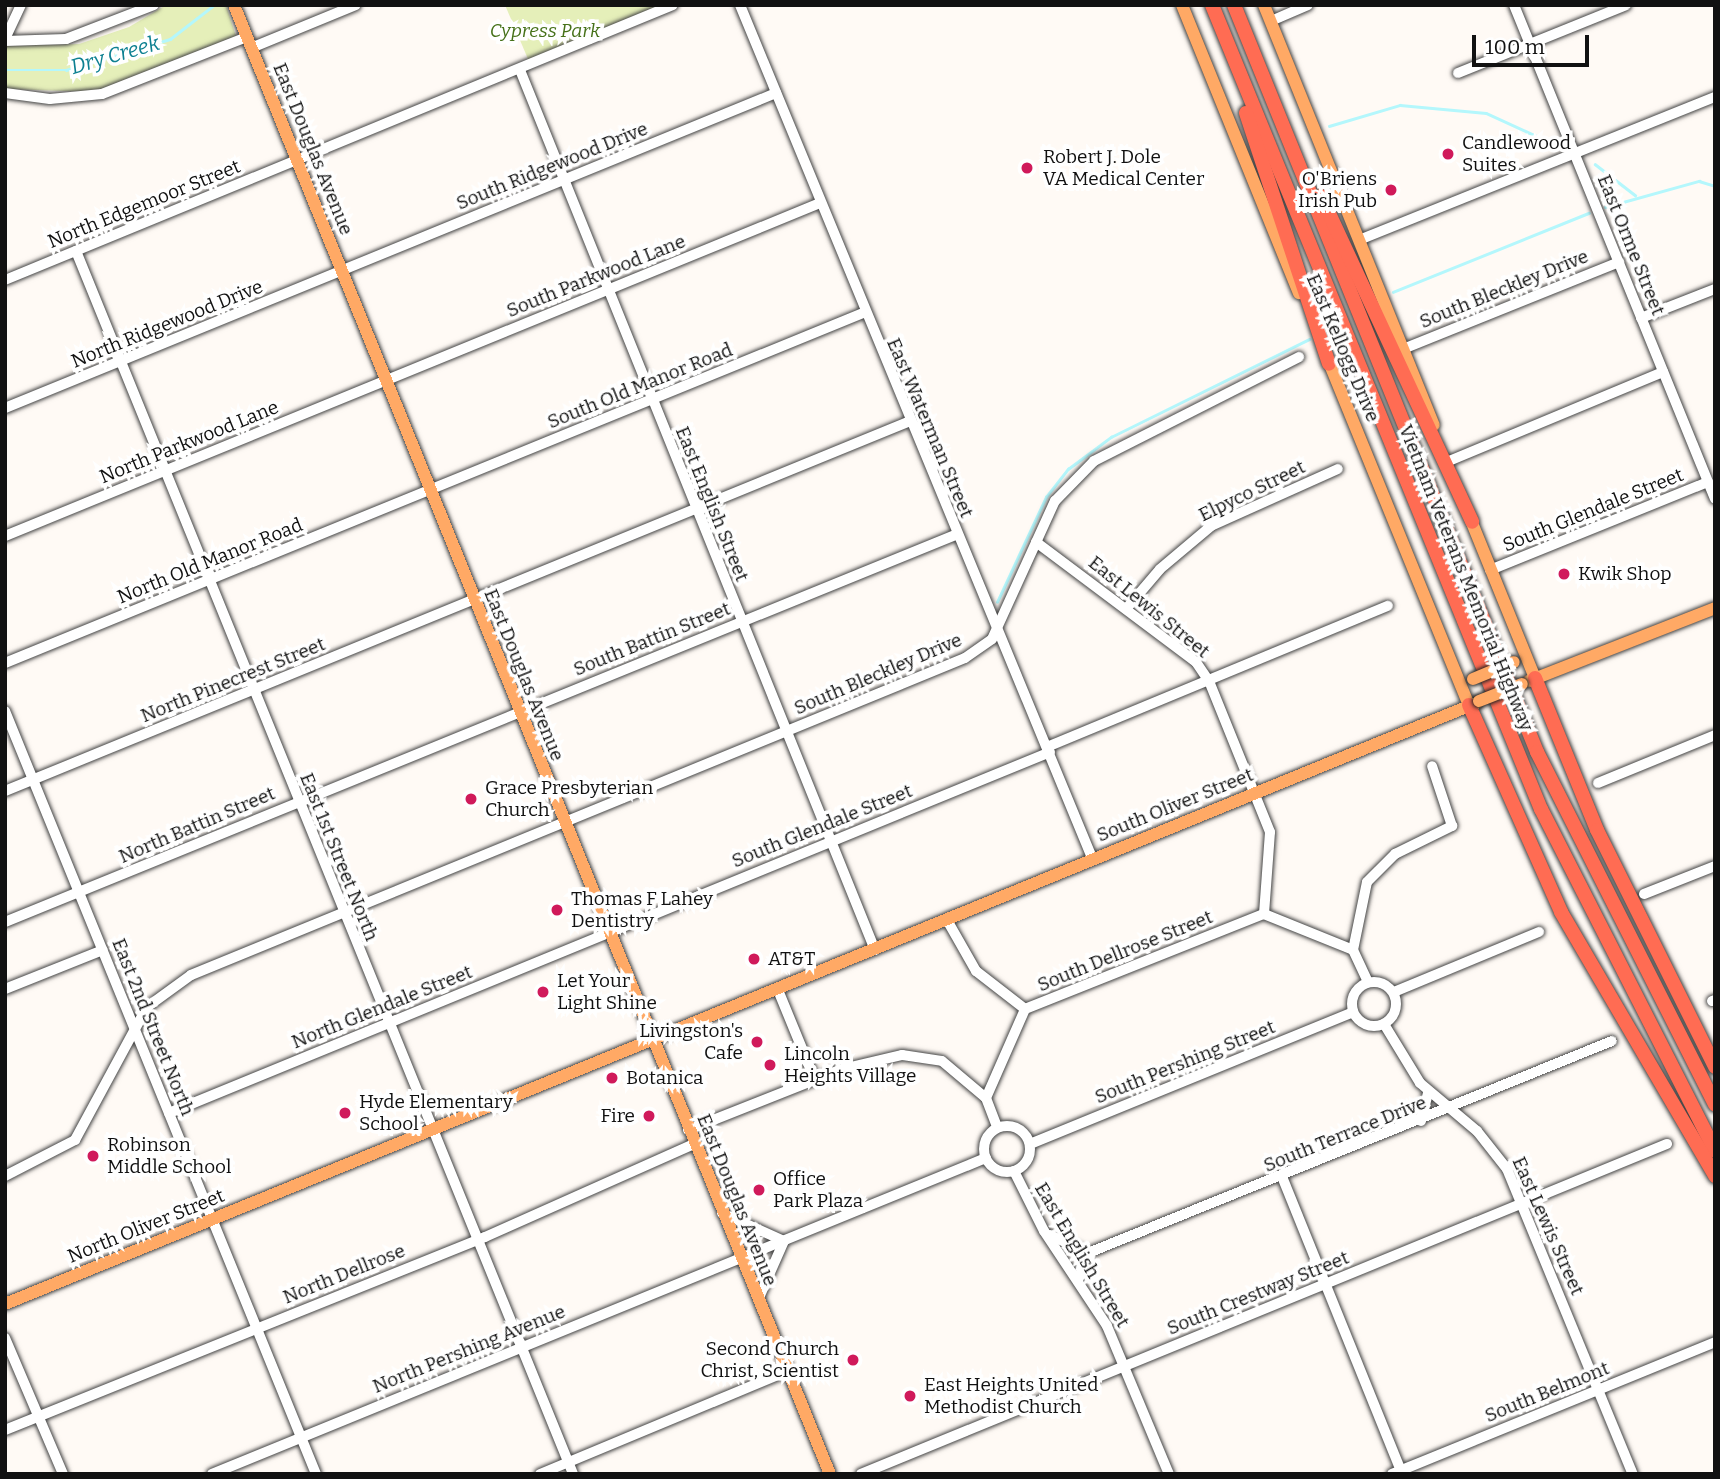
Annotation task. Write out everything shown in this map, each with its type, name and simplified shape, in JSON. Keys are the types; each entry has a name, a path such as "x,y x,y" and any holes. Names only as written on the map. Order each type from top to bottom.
{"highway":[{"path":"1210,5 1329,364"},
{"name":"Vietnam Veterans Memorial Highway","path":"1210,5 1541,809 1715,1151"},
{"name":"Vietnam Veterans Memorial Highway","path":"1234,5 1537,752 1715,1105"},
{"path":"1242,26 1472,522"},
{"path":"1528,681 1597,830 1715,1067"},
{"path":"1474,703 1566,922 1715,1175"}],"main road":[{"name":"East Douglas Avenue","path":"234,5 562,822 830,1474"},
{"name":"East Kellogg Drive","path":"1182,5 1453,666 1474,703"},
{"path":"1265,5 1449,461 1518,640 1528,681"},
{"name":"South Oliver Street","path":"652,1041 1528,681 1715,608"},
{"path":"1453,666 1473,678 1514,662 1518,640"},
{"name":"North Oliver Street","path":"5,1304 652,1041"}],"street":[{"path":"21,5 5,40 66,39 154,5"},
{"path":"5,93 50,99 102,94 356,5"},
{"name":"North Edgemoor Street","path":"5,280 673,5"},
{"name":"East Waterman Street","path":"740,5 955,536 998,617 1093,860"},
{"path":"1271,21 1308,5"},
{"name":"East Orme Street","path":"1514,5 1715,499"},
{"path":"1458,74 1626,5"},
{"name":"East English Street","path":"520,70 875,950"},
{"name":"South Ridgewood Drive","path":"342,272 776,93"},
{"path":"1359,240 1715,97"},
{"name":"South Parkwood Lane","path":"385,381 820,203"},
{"name":"East 1st Street North","path":"76,251 387,1023 573,1474"},
{"name":"South Bleckley Drive","path":"1403,349 1619,262"},
{"name":"North Ridgewood Drive","path":"5,408 342,272"},
{"path":"1642,318 1715,289"},
{"name":"South Old Manor Road","path":"429,491 863,313"},
{"name":"South Bleckley Drive","path":"5,1176 75,1140 134,1027 165,990 191,975 965,657 992,639 998,617 1055,501 1094,461 1299,357"},
{"path":"1449,461 1663,372"},
{"name":"North Parkwood Lane","path":"5,536 385,381"},
{"name":"North Pinecrest Street","path":"5,792 697,512 908,422"},
{"name":"Elpyco Street","path":"1126,609 1160,569 1211,526 1338,469"},
{"name":"South Glendale Street","path":"1490,570 1708,482"},
{"name":"North Old Manor Road","path":"5,663 429,491"},
{"name":"South Battin Street","path":"519,713 955,536"},
{"name":"East Lewis Street","path":"1036,542 1196,662 1209,681 1255,793 1272,848 1264,914"},
{"name":"South Glendale Street","path":"608,934 1388,606"},
{"name":"East 2nd Street North","path":"5,711 316,1474"},
{"name":"North Battin Street","path":"5,922 519,713"},
{"path":"1598,783 1715,735"},
{"path":"1368,982 1353,950 1356,914 1379,867 1452,826 1432,766"},
{"path":"1644,894 1715,866"},
{"path":"1264,914 1353,950"},
{"name":"South Dellrose Street","path":"986,1098 1024,1009 1264,914"},
{"path":"947,920 976,971 1024,1009"},
{"path":"1394,992 1539,932"},
{"name":"North Glendale Street","path":"169,1113 608,934"},
{"path":"5,989 103,950"},
{"path":"1368,982 1382,983 1394,992 1395,1013 1384,1024 1369,1025 1353,1012 1356,992 1368,982"},
{"path":"778,989 814,1080"},
{"name":"South Pershing Street","path":"1030,1144 1353,1012"},
{"name":"East Lewis Street","path":"1384,1024 1395,1049 1428,1093 1493,1148 1523,1203 1633,1474"},
{"name":"South Terrace Drive","path":"1088,1253 1283,1179 1612,1041"},
{"path":"688,1130 814,1080 902,1055 943,1061 986,1098 997,1127"},
{"path":"1421,1121 1428,1093"},
{"path":"997,1127 1018,1128 1030,1144 1027,1161 1014,1171 996,1170 986,1158 985,1139 997,1127"},
{"name":"North Dellrose","path":"5,1430 476,1239 694,1144"},
{"name":"South Crestway Street","path":"861,1474 1667,1144"},
{"path":"741,1258 986,1158"},
{"name":"East English Street","path":"1014,1171 1044,1231 1078,1282 1125,1366 1169,1474"},
{"path":"1283,1179 1398,1473"},
{"path":"722,1213 784,1241"},
{"path":"1044,1231 1088,1253 1078,1282"},
{"path":"758,1300 784,1241"},
{"name":"North Pershing Avenue","path":"212,1474 741,1258"},
{"path":"5,1338 63,1474"},
{"name":"South Belmont","path":"1398,1473 1715,1342"},
{"path":"540,1474 788,1371"}],"green space":[{"path":"166,5 226,5 236,36 94,92 5,89 5,46 79,44 129,27"},
{"name":"Cypress Park","path":"505,5 672,5 531,66"}],"waterway":[{"name":"Dry Creek","path":"5,70 66,70 170,39 214,5"},
{"name":"Dry Creek","path":"1329,126 1400,105 1486,113 1554,144"},
{"name":"Dry Creek","path":"1595,164 1635,195"},
{"name":"Dry Creek","path":"1605,207 1699,181 1715,186"},
{"path":"1393,292 1589,213"},
{"path":"997,602 1046,497 1068,469 1111,437 1309,339"}],"place":[{"name":"Candlewood Suites","path":"1448,154"},
{"name":"Robert J. Dole VA Medical Center","path":"1027,168"},
{"name":"O'Briens Irish Pub","path":"1391,190"},
{"name":"Kwik Shop","path":"1564,574"},
{"name":"Grace Presbyterian Church","path":"471,799"},
{"name":"Thomas F Lahey Dentistry","path":"557,910"},
{"name":"AT&T","path":"754,959"},
{"name":"Let Your Light Shine","path":"543,992"},
{"name":"Livingston's Cafe","path":"757,1042"},
{"name":"Lincoln Heights Village","path":"770,1065"},
{"name":"Botanica","path":"612,1078"},
{"name":"Hyde Elementary School","path":"345,1113"},
{"name":"Fire","path":"649,1116"},
{"name":"Robinson Middle School","path":"93,1156"},
{"name":"Office Park Plaza","path":"759,1190"},
{"name":"Second Church Christ, Scientist","path":"853,1360"},
{"name":"East Heights United Methodist Church","path":"910,1396"}]}
